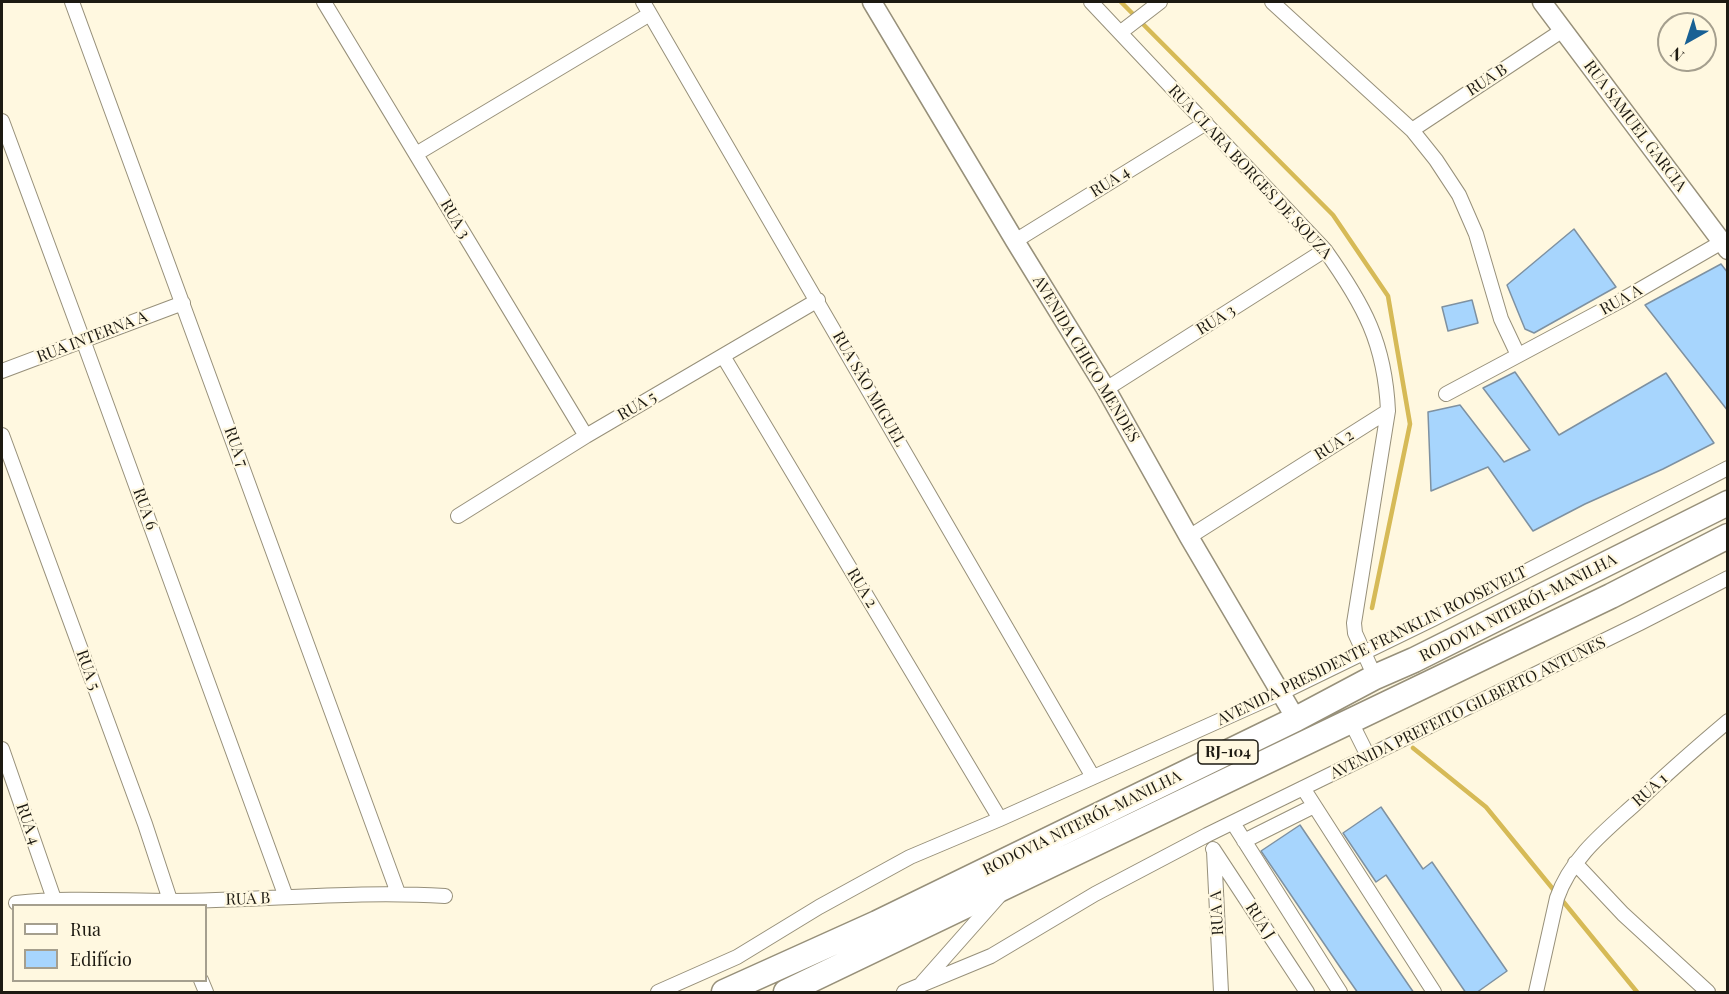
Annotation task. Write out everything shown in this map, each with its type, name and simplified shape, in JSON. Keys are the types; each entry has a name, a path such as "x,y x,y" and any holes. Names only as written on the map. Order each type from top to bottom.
{"highway":[{"name":"RODOVIA NITERÓI-MANILHA","path":"724,993 877,923 1296,719 1375,677 1414,660 1728,503"},
{"name":"RODOVIA NITERÓI-MANILHA","path":"786,993 1611,596 1728,536"}],"street":[{"name":"RUA 7","path":"72,2 398,893"},
{"name":"RUA 3","path":"324,2 586,436"},
{"name":"AVENIDA CHICO MENDES","path":"872,2 1106,389 1189,537 1296,719"},
{"name":"RUA CLARA BORGES DE SOUZA","path":"1090,2 1126,29 1206,123 1325,250 1353,290 1379,344 1387,380 1388,411 1354,613 1355,633 1375,677"},
{"path":"1126,29 1160,2"},
{"path":"1272,2 1412,130 1436,160 1459,195 1476,234 1502,319 1518,355"},
{"name":"RUA SAMUEL GARCIA","path":"1542,2 1725,246"},
{"path":"416,154 647,8"},
{"name":"RUA SÃO MIGUEL","path":"647,8 1093,777"},
{"name":"RUA B","path":"1412,130 1563,30"},
{"name":"RUA 6","path":"2,121 286,897"},
{"name":"RUA 4","path":"1015,241 1206,123"},
{"name":"RUA A","path":"1446,394 1725,246"},
{"name":"RUA 3","path":"1106,389 1325,250"},
{"name":"RUA 5","path":"458,516 586,436 818,300"},
{"name":"RUA INTERNA A","path":"2,371 183,303"},
{"name":"RUA 2","path":"723,356 1000,819"},
{"name":"RUA 2","path":"1189,537 1388,411"},
{"name":"RUA 5","path":"2,435 172,903"},
{"name":"AVENIDA PRESIDENTE FRANKLIN ROOSEVELT","path":"658,993 737,957 819,907 910,857 1281,693 1728,468"},
{"name":"AVENIDA PREFEITO GILBERTO ANTUNES","path":"904,993 991,956 1095,894 1207,836 1640,624 1728,578"},
{"name":"RUA 1","path":"1572,868 1617,820 1728,721"},
{"path":"1351,722 1368,756"},
{"name":"RUA 4","path":"2,749 54,899"},
{"path":"1303,788 1434,993"},
{"path":"1244,841 1314,806"},
{"path":"1233,824 1340,993"},
{"name":"RUA A","path":"1207,836 1214,849 1221,993"},
{"name":"RUA J","path":"1214,849 1307,993"},
{"path":"1536,993 1557,898 1572,868 1708,993"},
{"path":"919,987 1007,887"},
{"name":"RUA B","path":"15,903 54,899 172,903 398,893 445,896"},
{"path":"737,957 746,982"}],"building":[{"path":"1574,229 1616,287 1534,333 1525,329 1507,285"},
{"path":"1721,264 1728,273 1728,411 1645,305"},
{"path":"1472,300 1478,323 1448,331 1442,307"},
{"path":"1515,372 1559,435 1666,373 1714,443 1533,531 1488,467 1431,491 1428,412 1460,405 1504,462 1530,450 1483,388"},
{"path":"1381,807 1423,869 1432,862 1507,971 1476,993 1466,993 1386,875 1376,882 1343,833"},
{"path":"1300,825 1414,993 1358,993 1261,851"}],"waterway":[{"path":"1121,2 1333,215 1388,296 1410,424 1372,608"},
{"path":"1413,748 1486,807 1637,992"}]}
